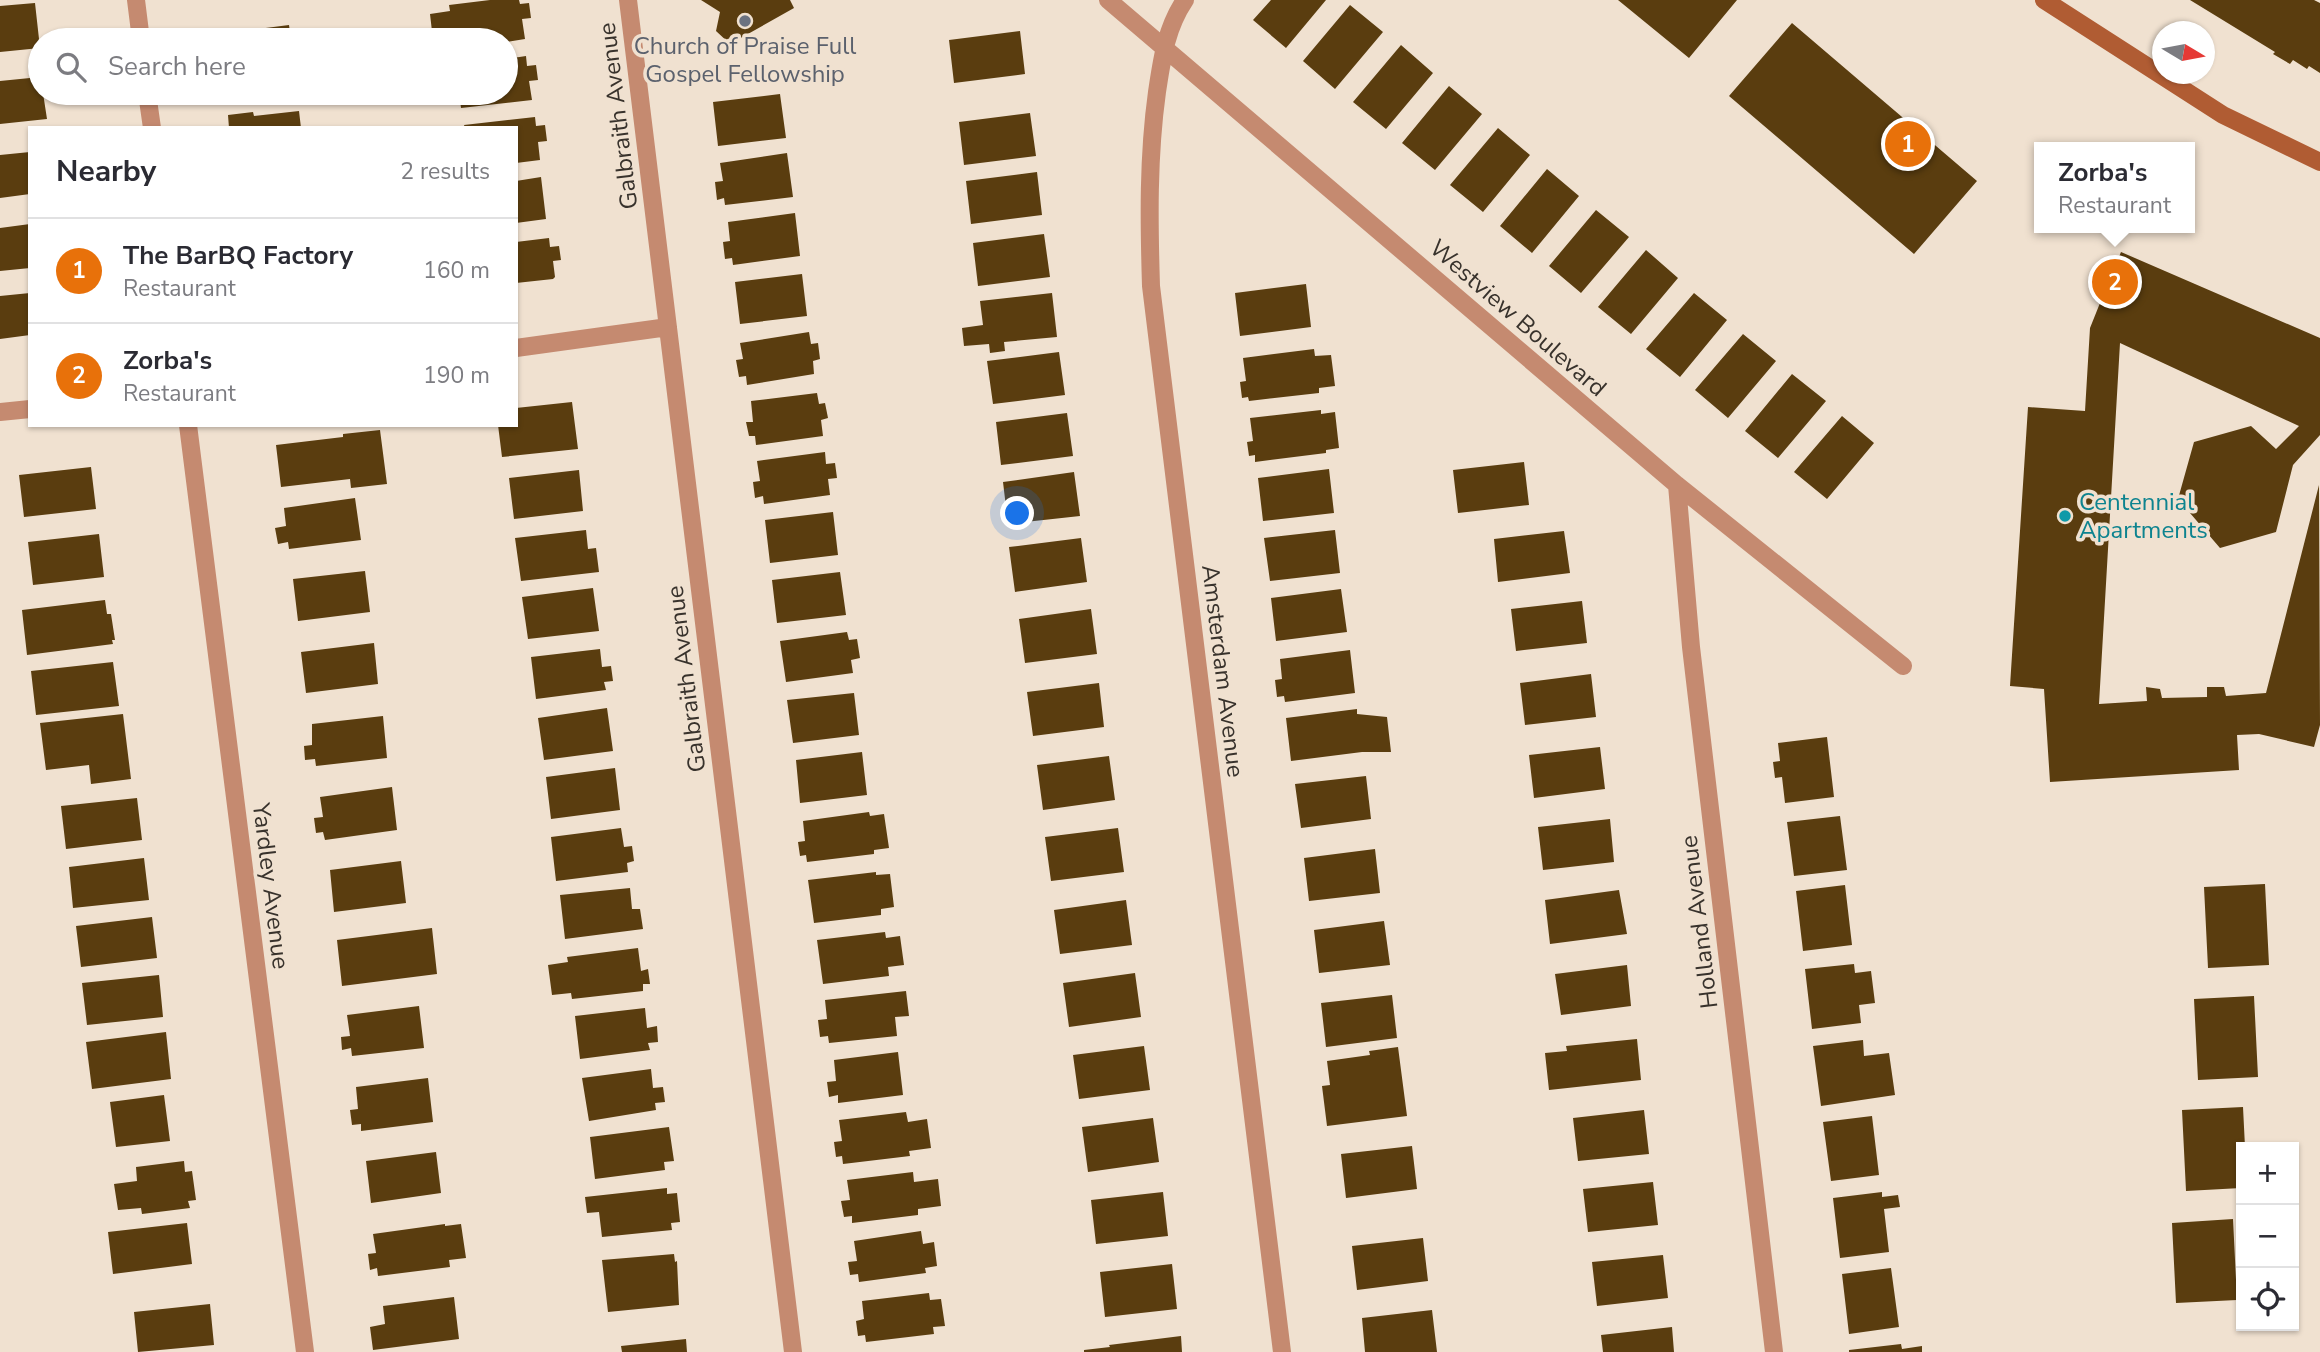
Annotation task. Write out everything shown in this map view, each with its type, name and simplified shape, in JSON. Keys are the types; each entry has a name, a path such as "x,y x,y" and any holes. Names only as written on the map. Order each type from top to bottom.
{"main road":[{"path":"2044,0 2223,115 2320,162"}],"street":[{"path":"136,0 140,28"},
{"name":"Galbraith Avenue","path":"628,0 793,1352"},
{"name":"Westview Boulevard","path":"1108,0 1677,485 1903,666"},
{"name":"Amsterdam Avenue","path":"1185,0 1177,12 1164,46 1153,122 1148,197 1151,286 1282,1352"},
{"path":"149,105 152,126"},
{"path":"518,348 668,327"},
{"path":"0,412 28,409"},
{"name":"Yardley Avenue","path":"188,427 304,1352"},
{"name":"Holland Avenue","path":"1677,485 1691,647 1774,1352"}],"building":[{"path":"490,0 519,0 520,4 529,3 531,18 522,19 525,39 518,40 518,28 432,28 430,14 450,11 449,5"},
{"name":"Church of Praise Full Gospel Fellowship","path":"701,0 790,0 794,8 730,44 716,31 720,12"},
{"path":"1271,0 1326,0 1286,48 1253,20"},
{"path":"1618,0 1737,0 1689,58"},
{"path":"2190,0 2314,0 2320,3 2320,73 2293,60 2290,64"},
{"path":"35,3 38,28 28,28 28,49 0,52 0,6"},
{"path":"1350,5 1383,32 1335,89 1303,61"},
{"path":"1792,23 1977,181 1914,254 1729,96"},
{"path":"289,25 289,28 265,28"},
{"path":"1020,31 1025,74 954,83 949,40"},
{"path":"1401,45 1433,73 1386,129 1353,102"},
{"path":"526,56 527,66 536,65 538,80 529,81 532,100 518,102 518,57"},
{"path":"28,78 28,105 45,105 47,119 0,124 0,81"},
{"path":"1449,86 1482,114 1435,170 1402,143"},
{"path":"780,94 786,138 718,146 713,102"},
{"path":"461,105 488,105 461,108"},
{"path":"299,111 301,126 229,126 228,115 253,112 254,116"},
{"path":"1030,113 1036,156 964,165 959,122"},
{"path":"535,117 536,126 545,125 547,141 538,142 540,160 518,163 518,126 464,125"},
{"path":"1498,128 1530,155 1483,212 1450,185"},
{"path":"28,152 28,194 0,198 0,155"},
{"path":"787,153 793,197 725,205 724,198 717,200 715,182 723,181 720,163"},
{"path":"1547,169 1579,196 1532,253 1500,226"},
{"path":"1037,172 1042,215 971,224 966,181"},
{"path":"541,177 546,219 518,223 518,181"},
{"path":"1596,210 1629,237 1581,293 1549,266"},
{"path":"795,213 800,256 733,265 732,258 725,259 723,242 730,241 728,222"},
{"path":"28,224 28,268 0,271 0,228"},
{"path":"1044,234 1050,277 978,286 973,243"},
{"path":"549,238 550,247 559,246 561,260 553,261 553,279 518,283 518,242"},
{"path":"1646,250 1678,278 1631,334 1598,307"},
{"name":"Centennial Apartments","path":"2121,252 2320,338 2320,435 2293,465 2276,532 2220,548 2178,499 2194,442 2251,426 2276,449 2299,426 2120,343 2099,704 2147,701 2146,687 2160,689 2162,698 2207,697 2207,687 2224,687 2226,696 2266,693 2319,485 2320,725 2314,747 2259,734 2237,735 2239,770 2050,782 2044,689 2010,686 2028,407 2085,411 2090,328 2102,298 2097,296 2104,280 2109,281"},
{"path":"802,274 807,316 740,324 735,282"},
{"path":"1306,284 1311,327 1240,336 1235,293"},
{"path":"28,293 28,335 0,339 0,296"},
{"path":"1052,293 1057,337 1004,342 1005,351 990,353 989,344 964,346 962,328 983,325 980,301"},
{"path":"1694,293 1727,320 1680,377 1646,349"},
{"path":"809,332 811,344 818,343 820,359 813,361 814,374 747,385 746,376 739,377 736,360 743,359 740,343"},
{"path":"1743,334 1776,361 1728,418 1695,390"},
{"path":"1314,349 1315,356 1331,355 1335,386 1319,388 1319,393 1249,401 1248,397 1242,398 1240,382 1246,381 1243,358"},
{"path":"1059,352 1065,395 993,404 987,361"},
{"path":"1792,374 1826,401 1778,458 1745,431"},
{"path":"817,393 819,404 825,403 828,418 821,420 823,436 756,445 755,436 749,436 746,422 753,422 751,401"},
{"path":"572,402 578,449 502,457 498,427 518,427 518,408"},
{"path":"1321,410 1321,414 1335,412 1339,448 1326,450 1326,453 1255,462 1255,455 1249,456 1247,442 1253,441 1250,418"},
{"path":"1067,413 1073,456 1001,465 996,422"},
{"path":"1842,416 1874,443 1827,499 1794,472"},
{"path":"380,430 387,484 351,488 350,479 281,487 276,445"},
{"path":"825,452 826,464 835,463 837,478 828,479 830,495 764,504 763,496 755,498 753,482 760,481 757,461"},
{"path":"1524,462 1529,505 1458,513 1453,470"},
{"path":"91,467 96,509 24,517 19,475"},
{"path":"1329,469 1334,513 1263,521 1258,478"},
{"path":"579,470 583,511 514,519 509,478"},
{"path":"1074,472 1080,516 1008,524 1003,482"},
{"path":"355,498 361,540 289,549 288,542 278,544 275,528 286,526 284,508"},
{"path":"833,512 838,555 770,563 765,520"},
{"path":"586,530 588,549 596,548 599,572 521,581 515,538"},
{"path":"1335,530 1340,573 1270,581 1264,538"},
{"path":"1564,531 1570,573 1498,582 1494,539"},
{"path":"99,534 104,577 33,585 28,542"},
{"path":"1081,538 1087,582 1015,592 1009,547"},
{"path":"365,571 370,612 298,621 293,579"},
{"path":"840,572 846,615 777,623 772,580"},
{"path":"593,588 599,631 528,639 522,597"},
{"path":"1341,589 1347,632 1276,641 1271,598"},
{"path":"105,600 107,614 111,614 115,640 112,640 113,644 27,655 22,610"},
{"path":"1582,601 1587,643 1516,651 1511,609"},
{"path":"1091,609 1097,654 1025,663 1019,619"},
{"path":"847,632 849,640 857,639 860,658 851,660 853,673 786,682 780,641"},
{"path":"374,643 378,684 306,693 301,652"},
{"path":"600,649 602,667 611,666 613,681 604,682 606,690 536,699 531,657"},
{"path":"1350,650 1355,693 1285,702 1284,696 1277,697 1275,680 1282,679 1280,659"},
{"path":"113,662 119,706 36,715 31,671"},
{"path":"1591,674 1596,717 1525,725 1520,683"},
{"path":"1099,683 1104,727 1033,736 1027,692"},
{"path":"854,693 859,735 793,743 787,700"},
{"path":"607,708 613,751 544,760 538,718"},
{"path":"1357,709 1357,714 1387,717 1391,752 1362,752 1291,761 1286,718"},
{"path":"123,714 131,779 91,784 89,765 46,770 40,723"},
{"path":"383,716 387,758 316,766 315,759 305,760 304,746 312,745 312,724"},
{"path":"1827,737 1834,797 1785,803 1782,777 1775,778 1773,762 1780,761 1778,743"},
{"path":"1600,747 1605,789 1534,798 1529,755"},
{"path":"862,752 867,795 800,803 796,760"},
{"path":"1109,756 1115,800 1043,810 1037,765"},
{"path":"615,768 620,810 551,819 546,777"},
{"path":"1366,776 1371,819 1301,828 1295,784"},
{"path":"392,787 397,830 325,840 323,832 316,833 314,818 323,817 320,797"},
{"path":"137,798 142,840 66,849 61,806"},
{"path":"869,812 870,816 884,814 889,848 874,850 874,854 807,862 806,855 800,856 798,842 805,841 803,821"},
{"path":"1840,816 1847,870 1794,876 1787,822"},
{"path":"1610,819 1614,862 1543,870 1538,827"},
{"path":"621,828 624,847 632,846 634,861 627,863 628,872 556,881 551,837"},
{"path":"1118,828 1124,872 1051,881 1045,837"},
{"path":"1375,849 1380,893 1309,901 1304,858"},
{"path":"144,858 149,900 73,908 69,867"},
{"path":"401,861 406,903 334,912 330,870"},
{"path":"876,872 876,875 890,874 894,907 881,909 881,915 814,923 808,880"},
{"path":"2265,884 2269,965 2208,968 2204,887"},
{"path":"1845,885 1852,945 1803,951 1796,891"},
{"path":"630,888 632,909 640,909 643,929 565,939 560,895"},
{"path":"1619,890 1627,934 1550,944 1545,900"},
{"path":"1126,900 1132,945 1060,954 1054,910"},
{"path":"152,917 157,958 81,967 76,926"},
{"path":"1384,921 1390,965 1319,973 1314,930"},
{"path":"432,928 437,974 342,986 337,940"},
{"path":"885,932 886,938 900,936 904,965 888,967 889,976 823,984 817,940"},
{"path":"638,948 641,971 648,969 650,984 643,984 643,991 572,999 571,993 552,995 548,965 568,962 567,957"},
{"path":"1854,964 1855,973 1871,971 1875,1003 1859,1005 1861,1023 1812,1029 1805,969"},
{"path":"1627,965 1631,1006 1561,1015 1555,974"},
{"path":"1135,973 1141,1017 1069,1027 1063,983"},
{"path":"159,975 163,1017 87,1025 82,983"},
{"path":"906,991 909,1016 895,1017 897,1036 829,1043 828,1036 820,1037 818,1020 827,1019 825,1000"},
{"path":"1392,995 1397,1038 1326,1047 1321,1003"},
{"path":"2254,996 2258,1077 2198,1080 2194,999"},
{"path":"419,1006 424,1048 352,1056 351,1048 342,1050 341,1037 350,1036 347,1015"},
{"path":"645,1008 647,1028 657,1026 658,1042 648,1043 650,1050 580,1059 575,1016"},
{"path":"166,1032 171,1079 92,1089 86,1042"},
{"path":"1637,1039 1641,1080 1549,1090 1545,1053 1567,1051 1566,1046"},
{"path":"1863,1040 1864,1056 1889,1053 1895,1095 1821,1106 1813,1046"},
{"path":"1144,1046 1150,1090 1079,1099 1073,1055"},
{"path":"1398,1047 1407,1116 1327,1126 1322,1086 1330,1085 1327,1061 1370,1055 1369,1051"},
{"path":"898,1052 903,1095 838,1103 838,1095 829,1097 827,1082 836,1081 834,1060"},
{"path":"651,1069 653,1088 663,1087 665,1102 655,1103 656,1110 589,1121 582,1078"},
{"path":"428,1078 433,1122 361,1131 361,1124 352,1125 350,1110 358,1109 356,1087"},
{"path":"164,1095 170,1141 116,1147 110,1102"},
{"path":"2243,1107 2245,1142 2236,1142 2236,1188 2186,1191 2182,1110"},
{"path":"1644,1110 1649,1154 1578,1161 1573,1118"},
{"path":"906,1112 908,1122 927,1119 931,1148 909,1151 910,1156 843,1164 842,1156 836,1157 834,1142 842,1141 839,1120"},
{"path":"1872,1116 1879,1175 1831,1181 1823,1122"},
{"path":"1153,1118 1159,1162 1088,1172 1082,1127"},
{"path":"669,1127 674,1161 664,1162 665,1170 595,1179 590,1137"},
{"path":"1412,1146 1417,1189 1346,1198 1341,1154"},
{"path":"436,1152 441,1193 371,1203 366,1161"},
{"path":"184,1161 185,1172 192,1171 196,1200 188,1201 190,1208 142,1214 141,1208 118,1210 114,1184 137,1181 136,1167"},
{"path":"913,1172 914,1182 938,1179 941,1206 918,1209 918,1215 852,1223 852,1216 844,1217 841,1201 850,1200 847,1180"},
{"path":"1653,1182 1658,1225 1588,1232 1583,1189"},
{"path":"667,1188 667,1194 677,1193 680,1222 671,1223 672,1230 602,1237 599,1212 587,1213 585,1197"},
{"path":"1163,1192 1168,1236 1096,1244 1091,1200"},
{"path":"1882,1192 1882,1197 1898,1195 1900,1207 1884,1209 1889,1252 1840,1258 1833,1198"},
{"path":"2233,1219 2236,1300 2176,1303 2172,1223"},
{"path":"187,1223 192,1264 113,1274 108,1232"},
{"path":"461,1224 466,1258 449,1260 450,1267 378,1276 377,1268 370,1270 368,1254 376,1253 373,1234"},
{"path":"921,1231 923,1244 934,1242 937,1266 925,1268 926,1273 859,1282 858,1274 850,1275 848,1262 857,1261 854,1241"},
{"path":"1423,1238 1428,1281 1357,1290 1352,1246"},
{"path":"674,1254 675,1262 677,1261 679,1305 608,1312 602,1260"},
{"path":"1663,1255 1668,1298 1597,1306 1592,1262"},
{"path":"1172,1264 1177,1309 1105,1317 1100,1272"},
{"path":"1891,1268 1899,1327 1849,1334 1842,1274"},
{"path":"929,1293 930,1300 941,1299 945,1326 933,1327 934,1334 866,1342 865,1335 858,1336 856,1321 864,1319 862,1301"},
{"path":"454,1297 459,1339 373,1350 370,1327 385,1324 383,1306"},
{"path":"210,1304 214,1345 138,1352 134,1312"},
{"path":"1432,1310 1437,1352 1365,1352 1362,1318"},
{"path":"1672,1327 1674,1352 1603,1352 1601,1335"},
{"path":"1181,1336 1182,1352 1084,1352 1110,1347 1109,1345"},
{"path":"686,1339 687,1352 622,1352 621,1346"},
{"path":"1901,1344 1902,1349 1922,1346 1922,1352 1849,1352 1849,1350"}],"place":[{"name":"Church of Praise Full Gospel Fellowship","path":"745,21"},
{"name":"The BarBQ Factory","path":"1908,144"},
{"name":"Zorba's","path":"2115,282"},
{"name":"Centennial Apartments","path":"2065,516"}]}
